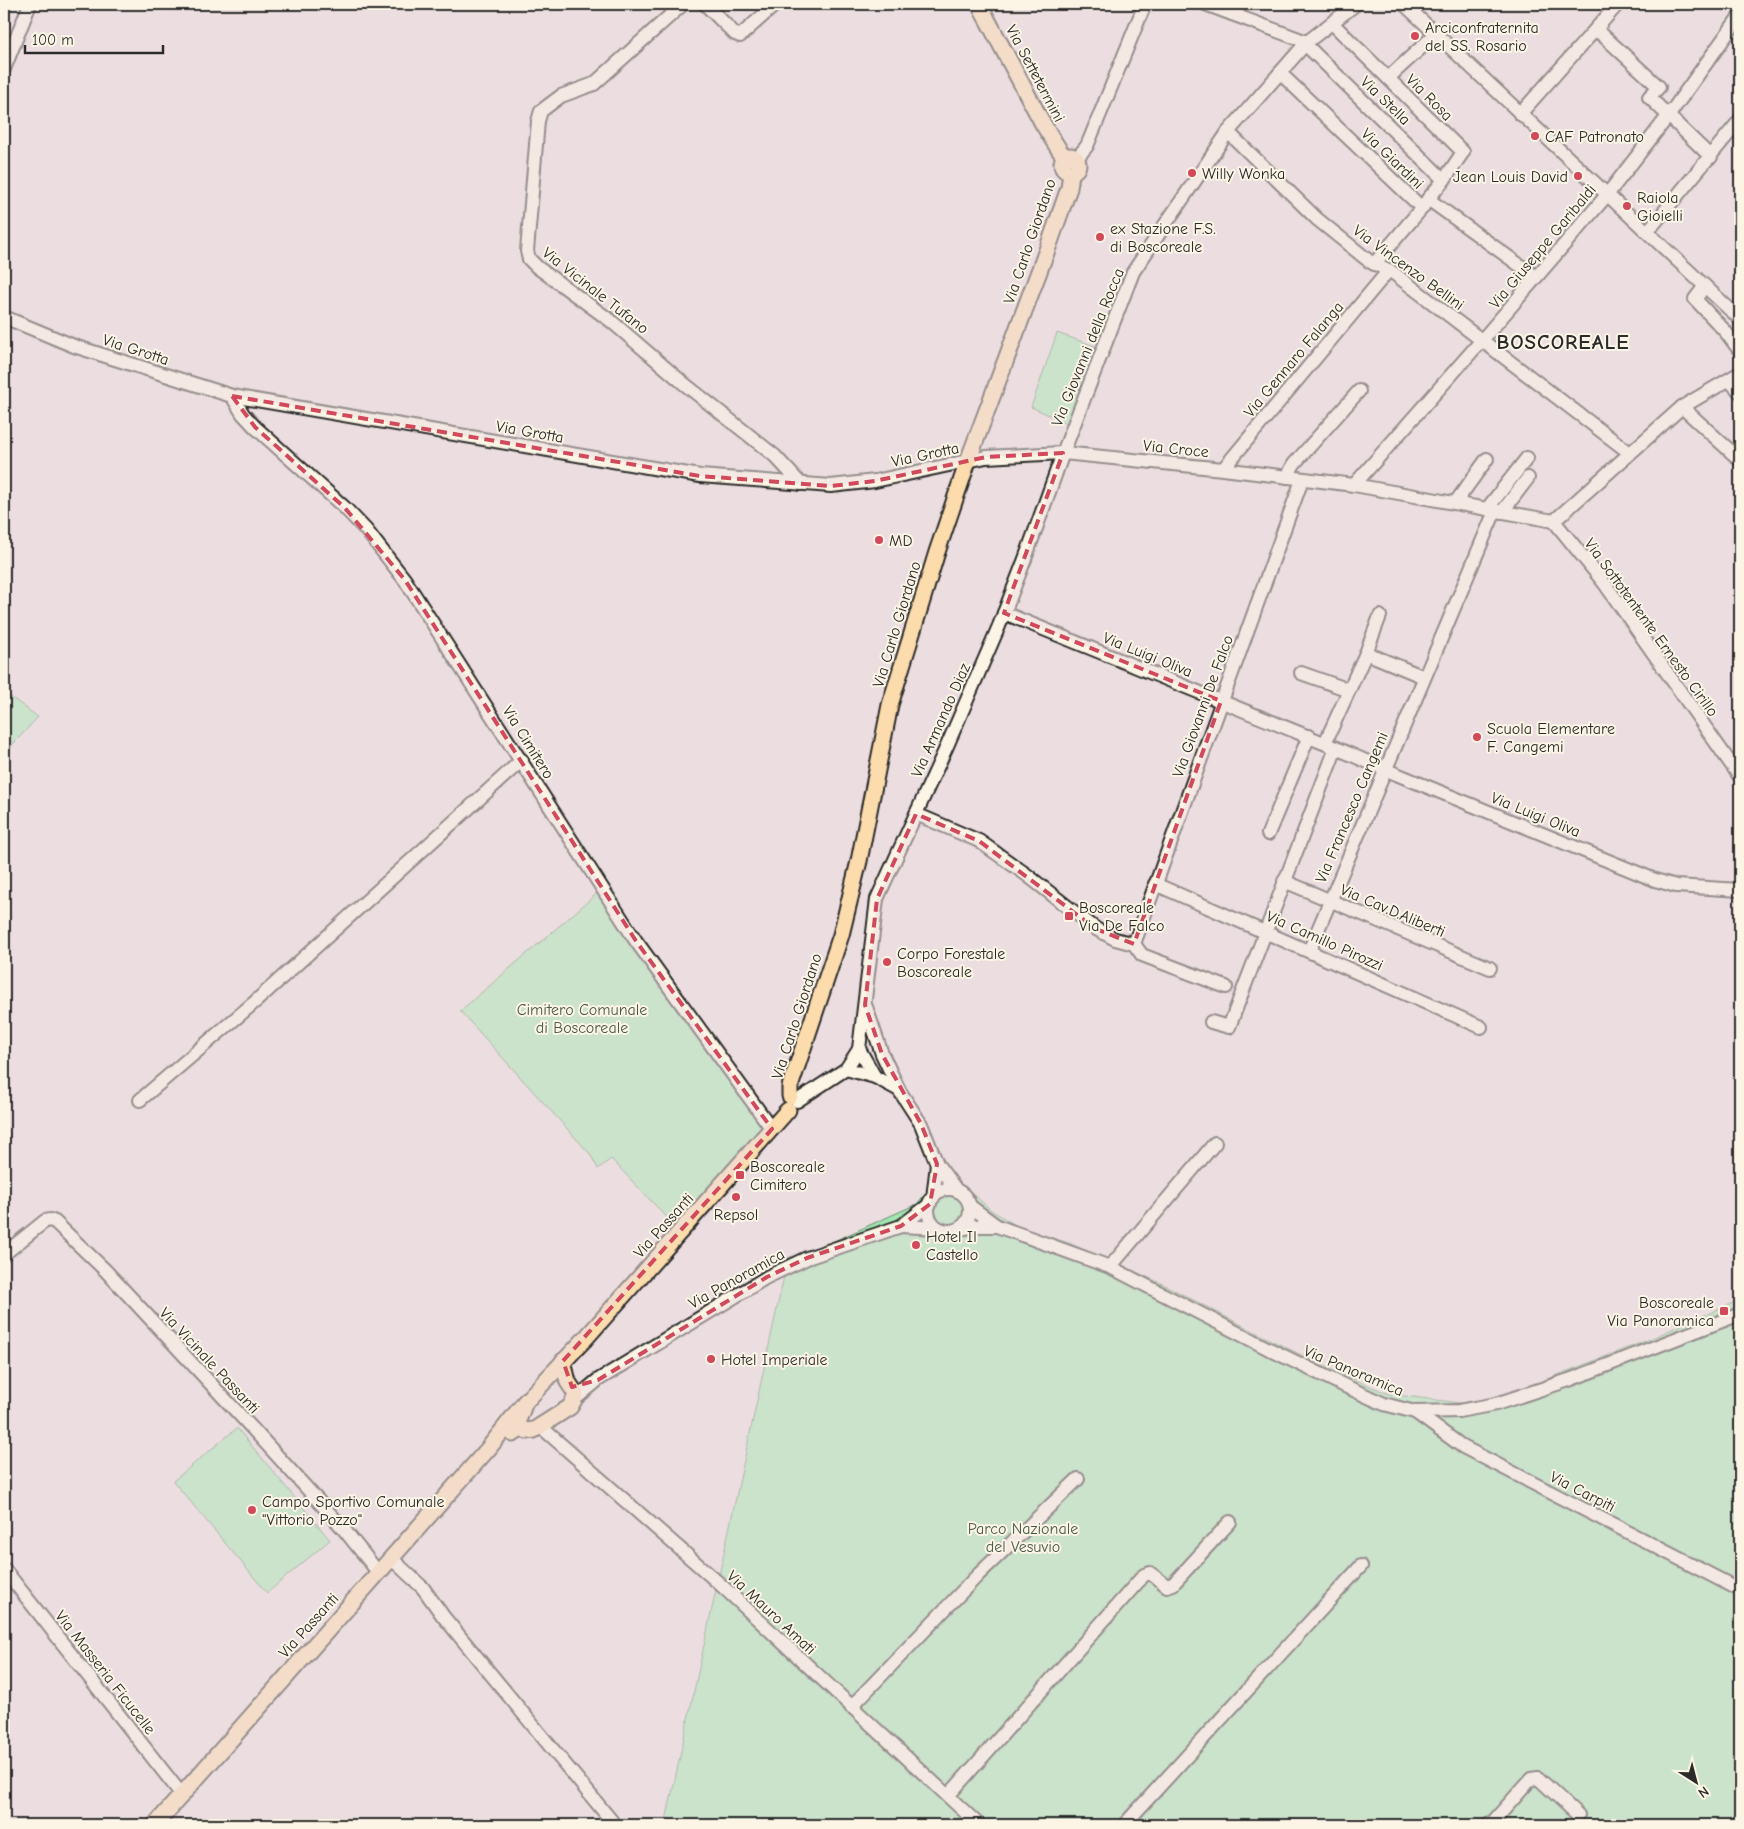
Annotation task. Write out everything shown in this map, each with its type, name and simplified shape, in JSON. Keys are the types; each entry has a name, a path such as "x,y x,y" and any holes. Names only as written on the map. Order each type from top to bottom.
{"main road":[{"name":"Via Settetermini","path":"979,4 1043,124 1058,148 1071,163"},
{"name":"Via Carlo Giordano","path":"792,1102 790,1087 841,935 859,861 890,705 936,552 1069,188 1071,163"},
{"name":"Via Passanti","path":"155,1825 488,1449 525,1402 564,1362 772,1130 792,1102"},
{"path":"564,1362 572,1390"},
{"name":"Via Passanti","path":"488,1449 521,1429 527,1432 540,1426 570,1407 572,1390 556,1380 538,1389"},
{"path":"521,1429 518,1421 525,1402"}],"street":[{"path":"4,69 30,4"},
{"name":"Via Vicinale Tufano","path":"683,4 594,84 561,96 541,111 538,121 527,251 529,259 537,267 611,321 682,382 775,456 801,484"},
{"path":"705,4 735,34 740,36 776,4"},
{"path":"1071,163 1086,146 1145,4"},
{"path":"1205,4 1306,43"},
{"path":"1232,14 1242,4"},
{"name":"Via Giovanni della Rocca","path":"1063,453 1133,272 1228,132 1306,43 1356,4"},
{"path":"1404,4 1740,319"},
{"path":"1520,114 1618,4"},
{"name":"Via Giuseppe Garibaldi","path":"1354,485 1482,340 1606,195 1669,115 1740,16"},
{"name":"Via Rosa","path":"1332,23 1463,152 1444,180 1374,264"},
{"path":"1596,29 1659,87 1650,96 1711,157"},
{"path":"1388,78 1436,34"},
{"name":"Via Stella","path":"1306,43 1444,180"},
{"name":"Via Giardini","path":"1280,73 1425,203 1536,277"},
{"path":"1648,231 1740,120"},
{"name":"Via Vincenzo Bellini","path":"1228,132 1317,219 1369,261 1389,270 1630,453"},
{"name":"Via Gennaro Falanga","path":"1223,469 1389,270"},
{"path":"1706,286 1695,299 1740,350"},
{"name":"Via Grotta","path":"4,317 74,346 232,396 700,476 831,486 875,481 986,458 1063,453"},
{"path":"1554,521 1682,407 1735,377 1740,392"},
{"path":"1287,477 1294,464 1359,390"},
{"name":"Via Cimitero","path":"232,396 254,427 346,508 366,530 405,580 522,760 636,941 772,1130"},
{"path":"1682,407 1740,460"},
{"name":"Via Croce","path":"1063,453 1223,469 1354,485 1554,521"},
{"name":"Via Armando Diaz","path":"859,1049 877,899 1004,613 1063,453"},
{"path":"1495,511 1527,458"},
{"path":"1454,504 1487,459"},
{"path":"1495,511 1528,478"},
{"name":"Via Giovanni De Falco","path":"1134,944 1302,480"},
{"name":"Via Francesco Cangemi","path":"1308,951 1495,511"},
{"name":"Via Sottotentente Ernesto Cirillo","path":"1554,521 1605,584 1740,777"},
{"name":"Via Luigi Oliva","path":"1004,613 1331,745 1384,769 1655,880 1676,886 1740,890"},
{"path":"1211,1022 1228,1027 1284,881 1349,690 1380,616"},
{"path":"1366,653 1424,677"},
{"path":"1300,673 1349,690"},
{"path":"1268,834 1309,736"},
{"path":"140,1100 256,1001 522,760"},
{"path":"916,814 979,841 1027,875 1096,929 1115,939 1134,944 1142,955 1226,987"},
{"name":"Via Cav.D.Aliberti","path":"1284,881 1490,968"},
{"name":"Via Camillo Pirozzi","path":"1155,884 1481,1027"},
{"name":"Via Armando Diaz","path":"865,1005 882,1054 899,1090 921,1124 937,1164"},
{"path":"859,1049 882,1054"},
{"path":"859,1049 875,1077"},
{"name":"Via Passanti","path":"792,1102 846,1069 859,1049"},
{"name":"Via Armando Diaz","path":"846,1069 875,1077 899,1090"},
{"path":"1110,1267 1215,1143"},
{"path":"937,1164 930,1218 938,1228"},
{"name":"Via Panoramica","path":"937,1164 970,1206 997,1226 1110,1267 1345,1386 1384,1404 1416,1412 1459,1411 1496,1404 1569,1380 1740,1314"},
{"name":"Via Panoramica","path":"572,1390 598,1380 767,1277 807,1258 901,1226 944,1190 957,1191"},
{"path":"958,1229 968,1219 970,1206"},
{"name":"Via Vicinale Passanti","path":"4,1254 45,1221 55,1222 105,1270 251,1427 342,1527 378,1572"},
{"name":"Via Panoramica","path":"901,1226 938,1228 952,1231 977,1226 997,1226"},
{"name":"Via Carpiti","path":"1416,1412 1464,1447 1740,1590"},
{"name":"Via Mauro Amati","path":"540,1426 721,1585 979,1825"},
{"path":"851,1707 979,1574 1078,1479"},
{"path":"948,1796 1144,1575 1150,1573 1167,1586 1173,1584 1230,1522"},
{"path":"391,1558 423,1588 443,1616 615,1825"},
{"path":"1124,1825 1361,1566"},
{"name":"Via Masseria Ficucelle","path":"4,1569 182,1795"},
{"path":"1488,1825 1492,1823 1531,1779 1538,1778 1578,1816"}],"highlighted area":[{"path":"232,396 700,476 831,486 875,481 986,457 1063,453 1004,613 1221,701 1134,944 1096,929 979,841 916,814 877,899 865,1005 882,1054 921,1124 937,1164 930,1204 901,1226 807,1258 767,1277 598,1380 572,1387 563,1361 772,1129 636,941 405,580 345,508 255,427"}],"green space":[{"path":"1057,333 1098,347 1067,423 1031,407"},
{"path":"4,692 38,717 4,754"},
{"name":"Cimitero Comunale di Boscoreale","path":"601,890 767,1127 677,1228 611,1159 598,1169 590,1154 460,1011"},
{"name":"Parco Nazionale del Vesuvio","path":"950,1181 970,1191 991,1210 1020,1228 1069,1243 1161,1283 1332,1370 1389,1394 1461,1403 1498,1398 1640,1343 1740,1300 1740,1825 665,1825 787,1262 917,1204 931,1188"},
{"name":"Campo Sportivo Comunale \"Vittorio Pozzo\"","path":"237,1428 330,1540 267,1593 173,1481"}],"place":[{"name":"Arciconfraternita del SS. Rosario","path":"1415,36"},
{"name":"CAF Patronato","path":"1535,136"},
{"name":"Willy Wonka","path":"1192,173"},
{"name":"Jean Louis David","path":"1578,176"},
{"name":"Raiola Gioielli","path":"1627,206"},
{"name":"ex Stazione F.S. di Boscoreale","path":"1100,237"},
{"name":"MD","path":"879,540"},
{"name":"Scuola Elementare F. Cangemi","path":"1477,737"},
{"name":"Boscoreale Via De Falco","path":"1069,916"},
{"name":"Corpo Forestale Boscoreale","path":"887,962"},
{"name":"Boscoreale Cimitero","path":"740,1175"},
{"name":"Repsol","path":"736,1197"},
{"name":"Hotel Il Castello","path":"916,1245"},
{"name":"Boscoreale Via Panoramica","path":"1724,1311"},
{"name":"Hotel Imperiale","path":"711,1359"},
{"name":"Campo Sportivo Comunale \"Vittorio Pozzo\"","path":"252,1510"}],"district":[{"name":"BOSCOREALE","path":"1563,342"}]}
